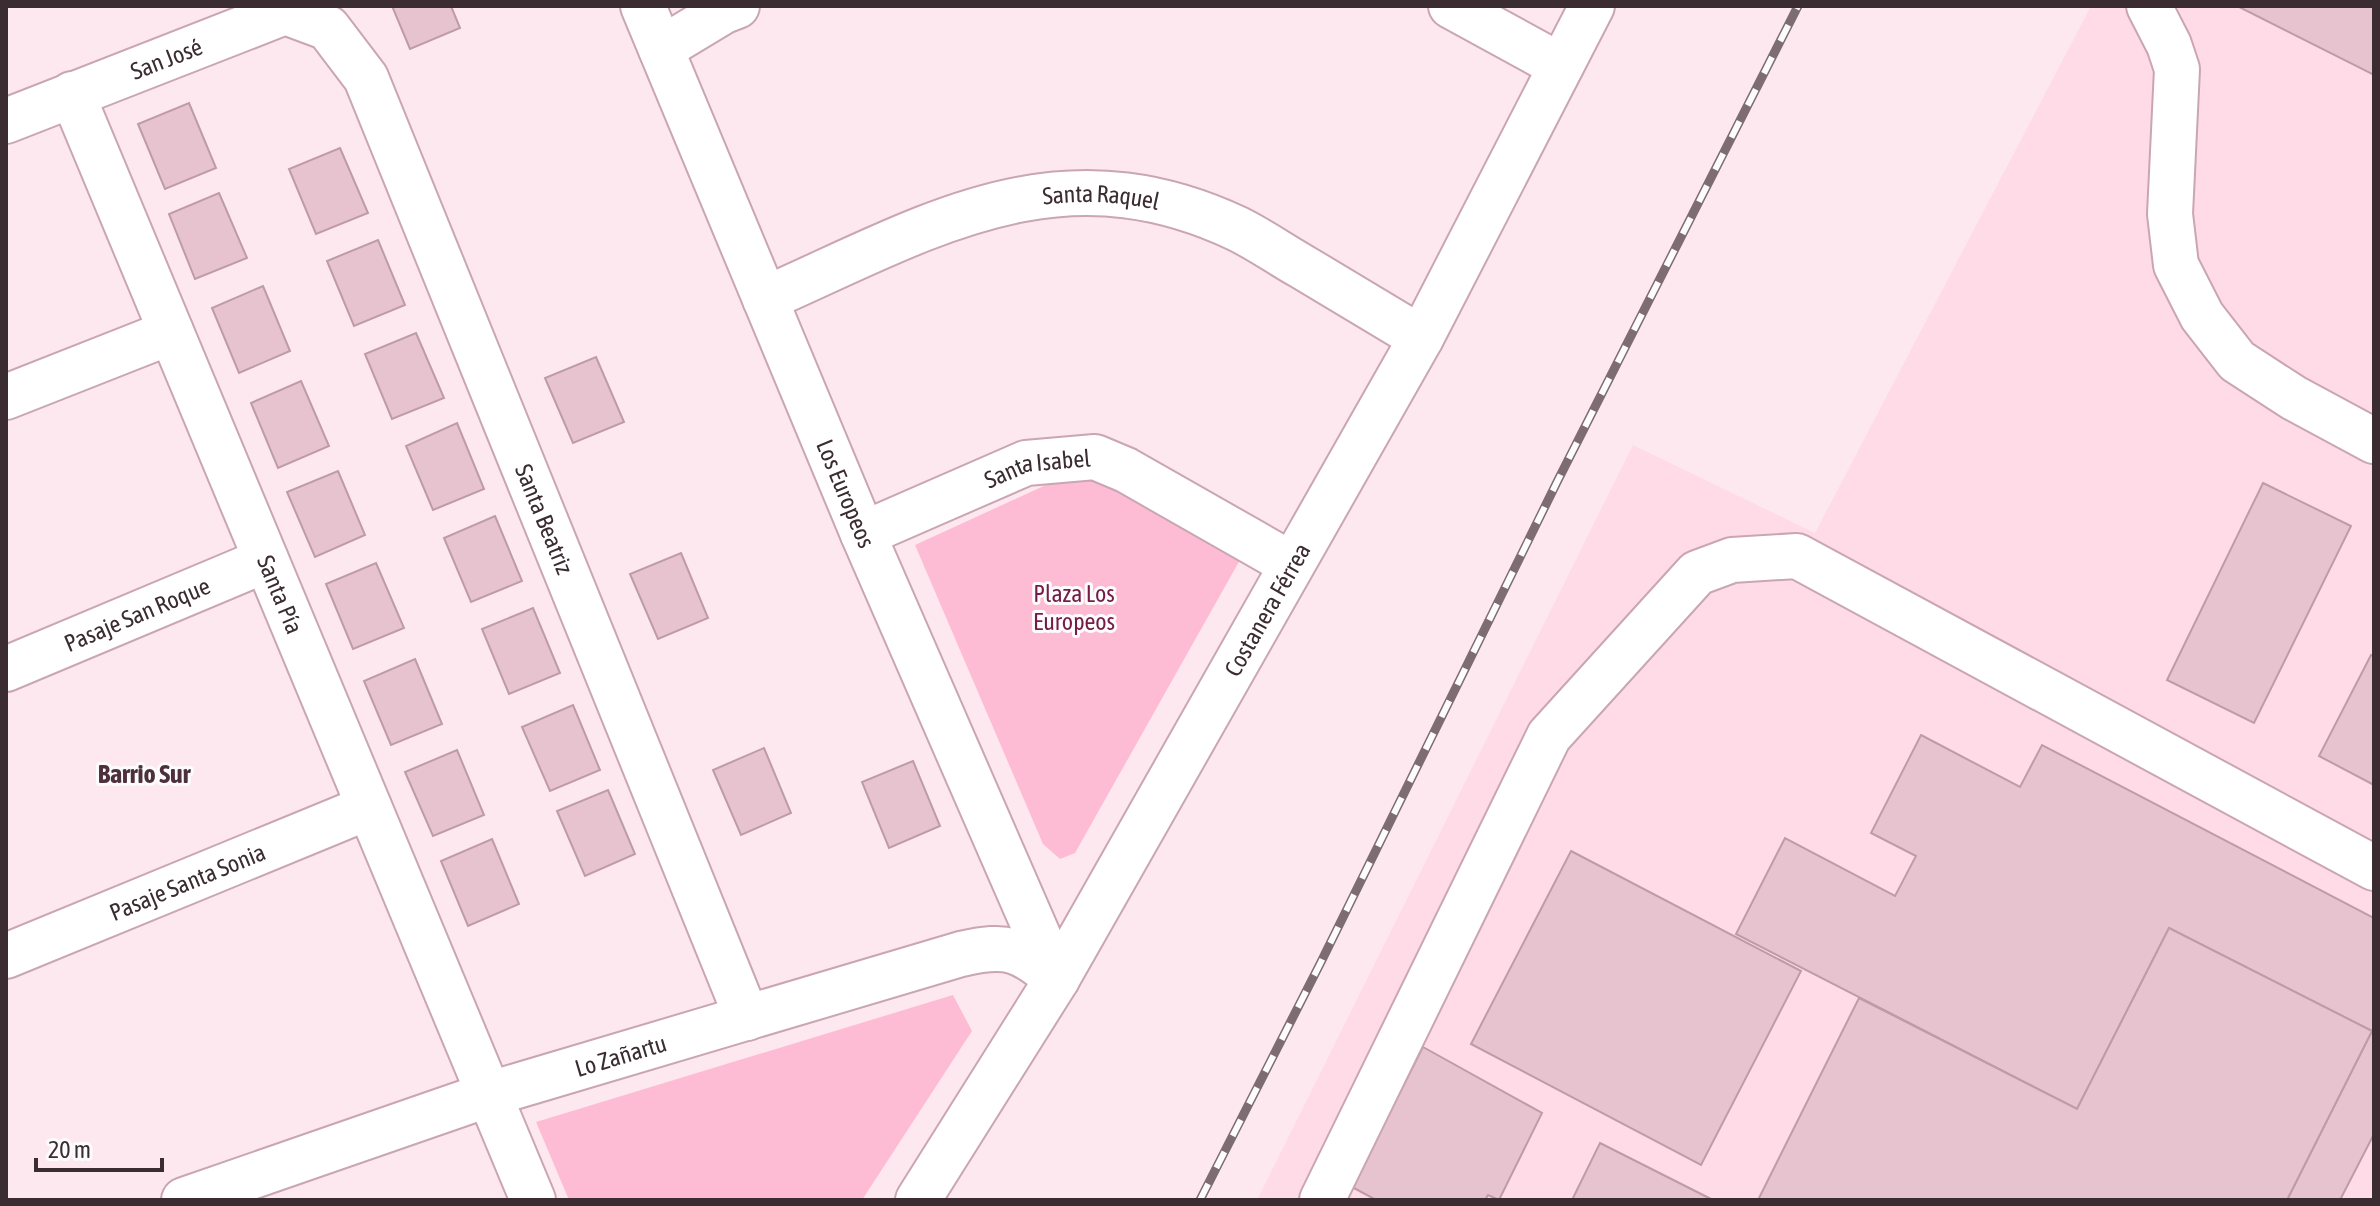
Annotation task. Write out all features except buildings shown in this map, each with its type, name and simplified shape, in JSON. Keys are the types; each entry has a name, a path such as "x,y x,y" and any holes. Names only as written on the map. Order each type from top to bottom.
{"street":[{"name":"Los Europeos","path":"643,6 863,534 1057,979"},
{"path":"661,49 737,6"},
{"path":"1451,6 1561,66"},
{"name":"Costanera Férrea","path":"918,1200 1057,979 1421,338 1592,6"},
{"path":"2149,6 2169,45 2177,69 2170,214 2176,265 2195,303 2237,361 2294,398 2374,441"},
{"name":"San José","path":"6,121 285,12 328,28"},
{"name":"Santa Beatriz","path":"328,28 366,78 747,1018"},
{"name":"Santa Pía","path":"72,94 533,1200"},
{"name":"Santa Raquel","path":"765,299 977,208 1017,198 1059,193 1100,193 1173,204 1241,231 1421,338"},
{"path":"6,397 171,332"},
{"name":"Santa Isabel","path":"863,534 1026,463 1095,457 1126,470 1291,564"},
{"path":"1322,1200 1549,736 1697,573 1732,560 1797,556 2374,868"},
{"name":"Pasaje San Roque","path":"6,669 266,560"},
{"name":"Pasaje Santa Sonia","path":"6,956 369,807"},
{"name":"Lo Zañartu","path":"184,1200 232,1192 490,1094 930,962 994,947 1014,951 1033,960 1057,979"}],"shaded area":[{"path":"2091,6 2374,6 2374,1200 1257,1200 1633,445 1815,533"}],"green space":[{"name":"Plaza Los Europeos","path":"1097,465 1245,551 1075,853 1060,859 1043,844 915,545 1074,472"},
{"path":"953,995 972,1031 862,1200 569,1200 536,1122"}],"railway":[{"path":"1200,1200 1798,6"}],"district":[{"name":"Barrio Sur","path":"144,774"}]}
